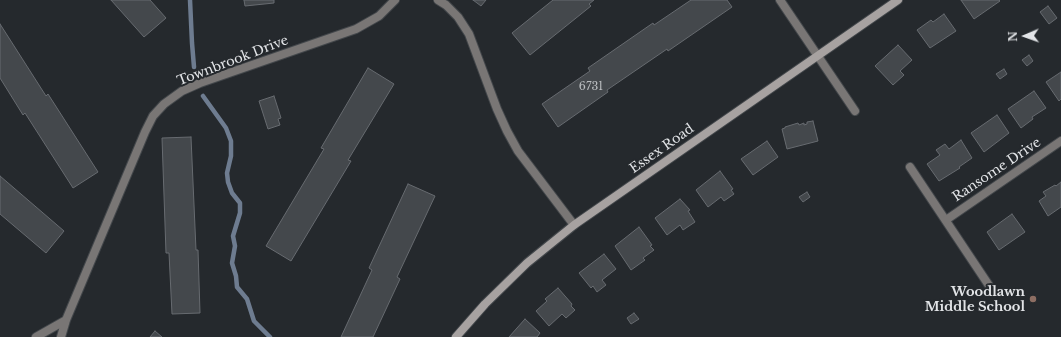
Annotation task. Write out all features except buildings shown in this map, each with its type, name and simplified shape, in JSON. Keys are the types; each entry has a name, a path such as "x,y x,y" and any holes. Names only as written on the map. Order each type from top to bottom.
{"street":[{"name":"Townbrook Drive","path":"61,337 66,320 145,132 153,116 164,104 182,91 200,83 356,29 379,16 395,0"},
{"path":"438,0 458,17 469,34 497,109 518,151 574,225"},
{"path":"780,0 855,111"},
{"name":"Essex Road","path":"456,337 485,304 527,263 574,225 898,0"},
{"name":"Ransome Drive","path":"946,220 1061,140"},
{"path":"910,167 990,287"},
{"path":"36,337 66,320"}],"waterway":[{"path":"190,0 194,67"},
{"path":"203,96 226,128 231,141 231,156 227,173 228,182 232,193 240,203 240,213 233,236 235,246 232,263 236,276 237,287 247,299 254,321 270,337"}],"place":[{"name":"Woodlawn Middle School","path":"1033,299"}]}
